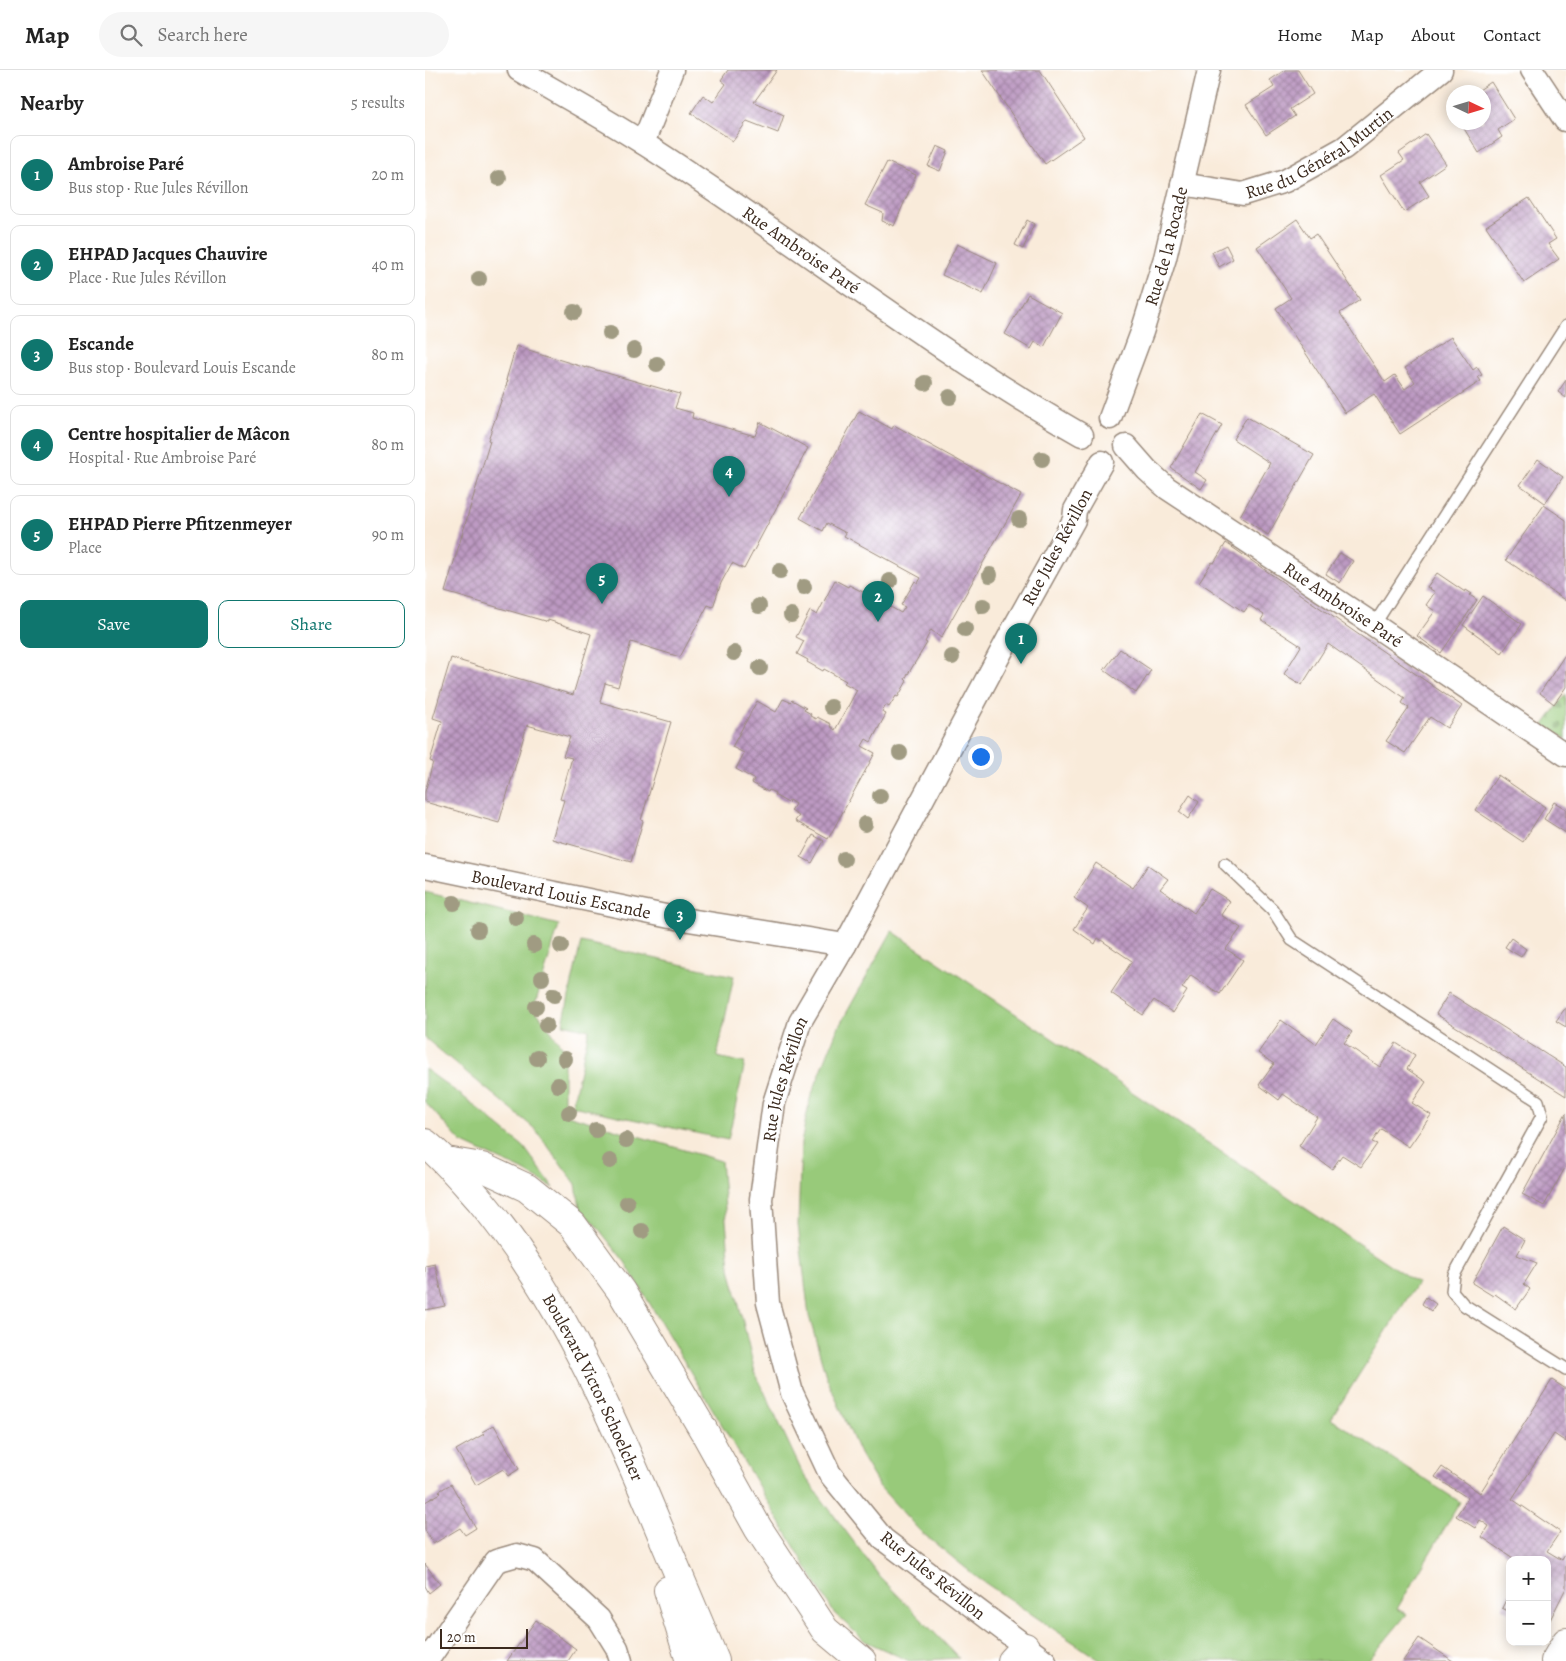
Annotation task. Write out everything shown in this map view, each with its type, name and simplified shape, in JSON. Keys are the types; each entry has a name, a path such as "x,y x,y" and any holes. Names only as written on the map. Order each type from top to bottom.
{"street":[{"name":"Rue Ambroise Paré","path":"519,70 643,142 931,340 1082,435"},
{"path":"643,142 672,70"},
{"name":"Rue de la Rocade","path":"1110,418 1142,332 1165,258 1209,70"},
{"name":"Rue du Général Murtin","path":"1182,184 1243,194 1285,181 1344,148 1441,70"},
{"path":"1532,70 1565,120"},
{"path":"1110,418 1122,427 1127,439 1126,446 1115,460 1102,462 1090,458 1082,442 1082,435 1090,423 1096,419 1110,418"},
{"name":"Rue Ambroise Paré","path":"1126,446 1147,470 1167,488 1374,624 1566,755"},
{"name":"Rue Jules Révillon","path":"1027,1656 883,1539 830,1474 792,1393 768,1303 761,1199 774,1103 800,1022 845,945 1015,626 1074,520 1075,510 1102,462"},
{"name":"Boulevard Louis Escande","path":"425,866 670,917 845,945"},
{"name":"Boulevard Victor Schoelcher","path":"425,1143 447,1161 506,1232 545,1289 588,1367 715,1661"},
{"path":"447,1161 482,1167 527,1188 573,1225 621,1291 704,1431 758,1528 825,1630 862,1661"},
{"path":"621,1440 690,1661"},
{"path":"427,1661 496,1561 517,1555 535,1560 599,1619 617,1648 621,1661"}],"lane":[{"path":"1374,624 1566,326"},
{"path":"1225,864 1272,909 1292,940 1538,1101 1542,1116 1454,1275 1453,1290 1464,1305 1566,1369"}],"green space":[{"path":"1566,694 1566,739 1544,725"},
{"path":"425,892 559,925 534,1008 564,1049 564,1114 721,1161 730,1268 755,1372 803,1474 880,1577 959,1658 909,1661 865,1641 834,1613 625,1262 580,1208 576,1184 535,1129 425,1038"},
{"path":"892,931 1417,1283 1331,1419 1460,1502 1397,1609 1407,1614 1368,1661 1101,1661 978,1578 920,1531 879,1486 860,1454 826,1376 809,1316 798,1225 801,1143 810,1099 837,1030"},
{"path":"581,942 734,976 717,1057 745,1063 728,1140 572,1106 589,1030 563,1024"},
{"path":"425,1069 465,1098 524,1147 554,1188 522,1170 461,1142 425,1102"}],"building":[{"path":"728,70 777,70 754,102 784,115 778,133 747,121 733,141 691,113 703,95 713,102 726,84 721,80"},
{"path":"982,70 1040,70 1084,137 1045,164"},
{"path":"1285,70 1298,70 1313,94 1290,109 1295,116 1266,135 1246,105 1274,87 1270,80"},
{"path":"1491,82 1514,119 1498,130 1502,137 1479,153 1465,130 1491,130 1491,85 1486,85"},
{"path":"1426,134 1446,164 1420,182 1429,196 1404,212 1381,175 1404,160 1399,153"},
{"path":"937,146 948,151 940,171 928,166"},
{"path":"887,162 916,175 894,226 882,221 883,213 865,205"},
{"path":"1529,198 1556,239 1548,244 1559,259 1524,283 1486,226"},
{"path":"1297,219 1310,238 1316,234 1360,300 1340,313 1385,382 1395,375 1405,389 1415,382 1405,368 1451,337 1473,370 1477,367 1482,375 1478,377 1481,381 1400,434 1374,394 1345,413 1276,308 1291,298 1257,247"},
{"path":"1027,220 1034,224 1023,249 1015,245"},
{"path":"957,244 997,263 983,294 942,275"},
{"path":"1226,245 1233,259 1219,267 1212,252"},
{"path":"1028,294 1062,313 1044,347 1035,342 1031,349 1005,334"},
{"path":"516,346 680,394 675,408 693,413 692,418 755,436 760,422 808,448 744,569 732,563 721,583 713,607 708,605 680,657 631,642 618,687 605,683 600,702 671,722 641,820 643,821 631,862 552,839 564,800 560,799 572,758 563,756 570,737 527,725 499,823 425,802 425,792 433,762 430,761 442,721 433,718 451,658 573,695 591,634 548,620 548,622 445,592 490,441 488,440 508,380 506,380"},
{"path":"1566,380 1566,398 1558,392"},
{"path":"859,411 892,429 894,425 1021,495 941,638 931,630 925,642 927,643 905,679 907,681 898,697 896,696 889,707 886,705 882,712 886,714 871,742 866,739 862,746 875,753 828,839 795,821 799,816 791,811 795,804 789,800 788,803 774,795 775,793 769,790 768,792 752,783 754,779 736,769 744,753 732,747 757,701 776,712 783,699 790,702 792,700 806,708 804,710 811,714 810,716 816,719 817,717 831,724 830,726 835,730 857,690 844,683 846,681 824,669 823,671 797,654 804,641 796,637 810,611 817,615 835,580 865,593 864,596 886,608 887,605 901,613 905,607 901,605 915,581 918,583 921,578 844,536 846,533 827,523 823,531 800,518"},
{"path":"1202,414 1222,425 1195,472 1207,480 1201,489 1171,468"},
{"path":"1247,417 1314,455 1268,535 1240,516 1270,463 1233,439"},
{"path":"1538,459 1563,477 1545,503 1520,485"},
{"path":"1544,505 1566,520 1566,601 1506,560"},
{"path":"1226,543 1462,706 1447,728 1430,717 1405,753 1386,741 1409,708 1402,703 1405,698 1328,644 1302,685 1284,674 1301,646 1261,620 1264,615 1249,605 1244,612 1199,582 1212,562 1214,563"},
{"path":"1340,553 1353,561 1340,583 1326,574"},
{"path":"1437,573 1465,592 1466,590 1472,594 1470,595 1477,600 1441,653 1417,636 1435,611 1426,605 1435,592 1427,587"},
{"path":"1483,596 1522,624 1502,653 1463,625"},
{"path":"1120,649 1151,670 1136,693 1104,670"},
{"path":"1566,653 1566,687 1554,704 1540,693"},
{"path":"1498,775 1545,807 1523,842 1475,810"},
{"path":"1190,795 1199,802 1188,819 1179,812"},
{"path":"1554,802 1566,809 1566,833 1544,819"},
{"path":"813,835 824,841 812,863 801,857"},
{"path":"1096,863 1133,888 1148,865 1168,879 1160,889 1194,913 1210,889 1230,901 1221,915 1241,928 1226,949 1243,960 1220,994 1191,975 1182,988 1187,991 1173,1013 1154,1000 1143,1015 1111,993 1132,961 1098,938 1095,944 1074,929 1088,908 1074,898"},
{"path":"1511,938 1526,949 1521,957 1505,947"},
{"path":"1449,993 1566,1067 1566,1096 1436,1014"},
{"path":"1566,1007 1566,1027 1556,1021"},
{"path":"1333,1019 1352,1032 1344,1043 1380,1067 1396,1043 1415,1055 1407,1069 1426,1082 1412,1103 1431,1115 1409,1147 1381,1129 1372,1142 1377,1144 1361,1167 1342,1155 1332,1169 1299,1146 1317,1117 1283,1094 1279,1100 1259,1085 1274,1064 1258,1053 1281,1020 1316,1044"},
{"path":"1566,1113 1566,1166 1544,1206 1522,1194"},
{"path":"1503,1226 1525,1240 1517,1255 1537,1263 1524,1284 1530,1289 1516,1309 1495,1294 1493,1296 1472,1283"},
{"path":"435,1264 445,1306 425,1310 425,1266"},
{"path":"1426,1297 1436,1304 1431,1311 1422,1304"},
{"path":"1552,1380 1566,1389 1566,1442 1554,1434 1512,1499 1560,1532 1547,1551 1562,1560 1566,1553 1566,1588 1551,1618 1551,1556 1510,1556 1482,1537 1489,1526 1480,1520 1475,1528 1456,1516 1468,1498 1435,1477 1442,1467 1480,1493"},
{"path":"494,1425 519,1469 508,1476 503,1469 476,1485 456,1450 484,1434 482,1432"},
{"path":"451,1484 476,1528 465,1535 460,1528 433,1544 425,1530 425,1502 441,1493 439,1491"},
{"path":"425,1564 440,1584 429,1593 425,1586"},
{"path":"1506,1600 1506,1610 1502,1608"},
{"path":"536,1620 576,1649 568,1661 507,1661"},
{"path":"1419,1638 1453,1661 1403,1661"}],"place":[{"name":"Centre hospitalier de Mâcon","path":"729,497"},
{"name":"EHPAD Pierre Pfitzenmeyer","path":"602,604"},
{"name":"EHPAD Jacques Chauvire","path":"878,622"},
{"name":"Ambroise Paré","path":"1021,664"},
{"name":"Escande","path":"680,940"}]}
